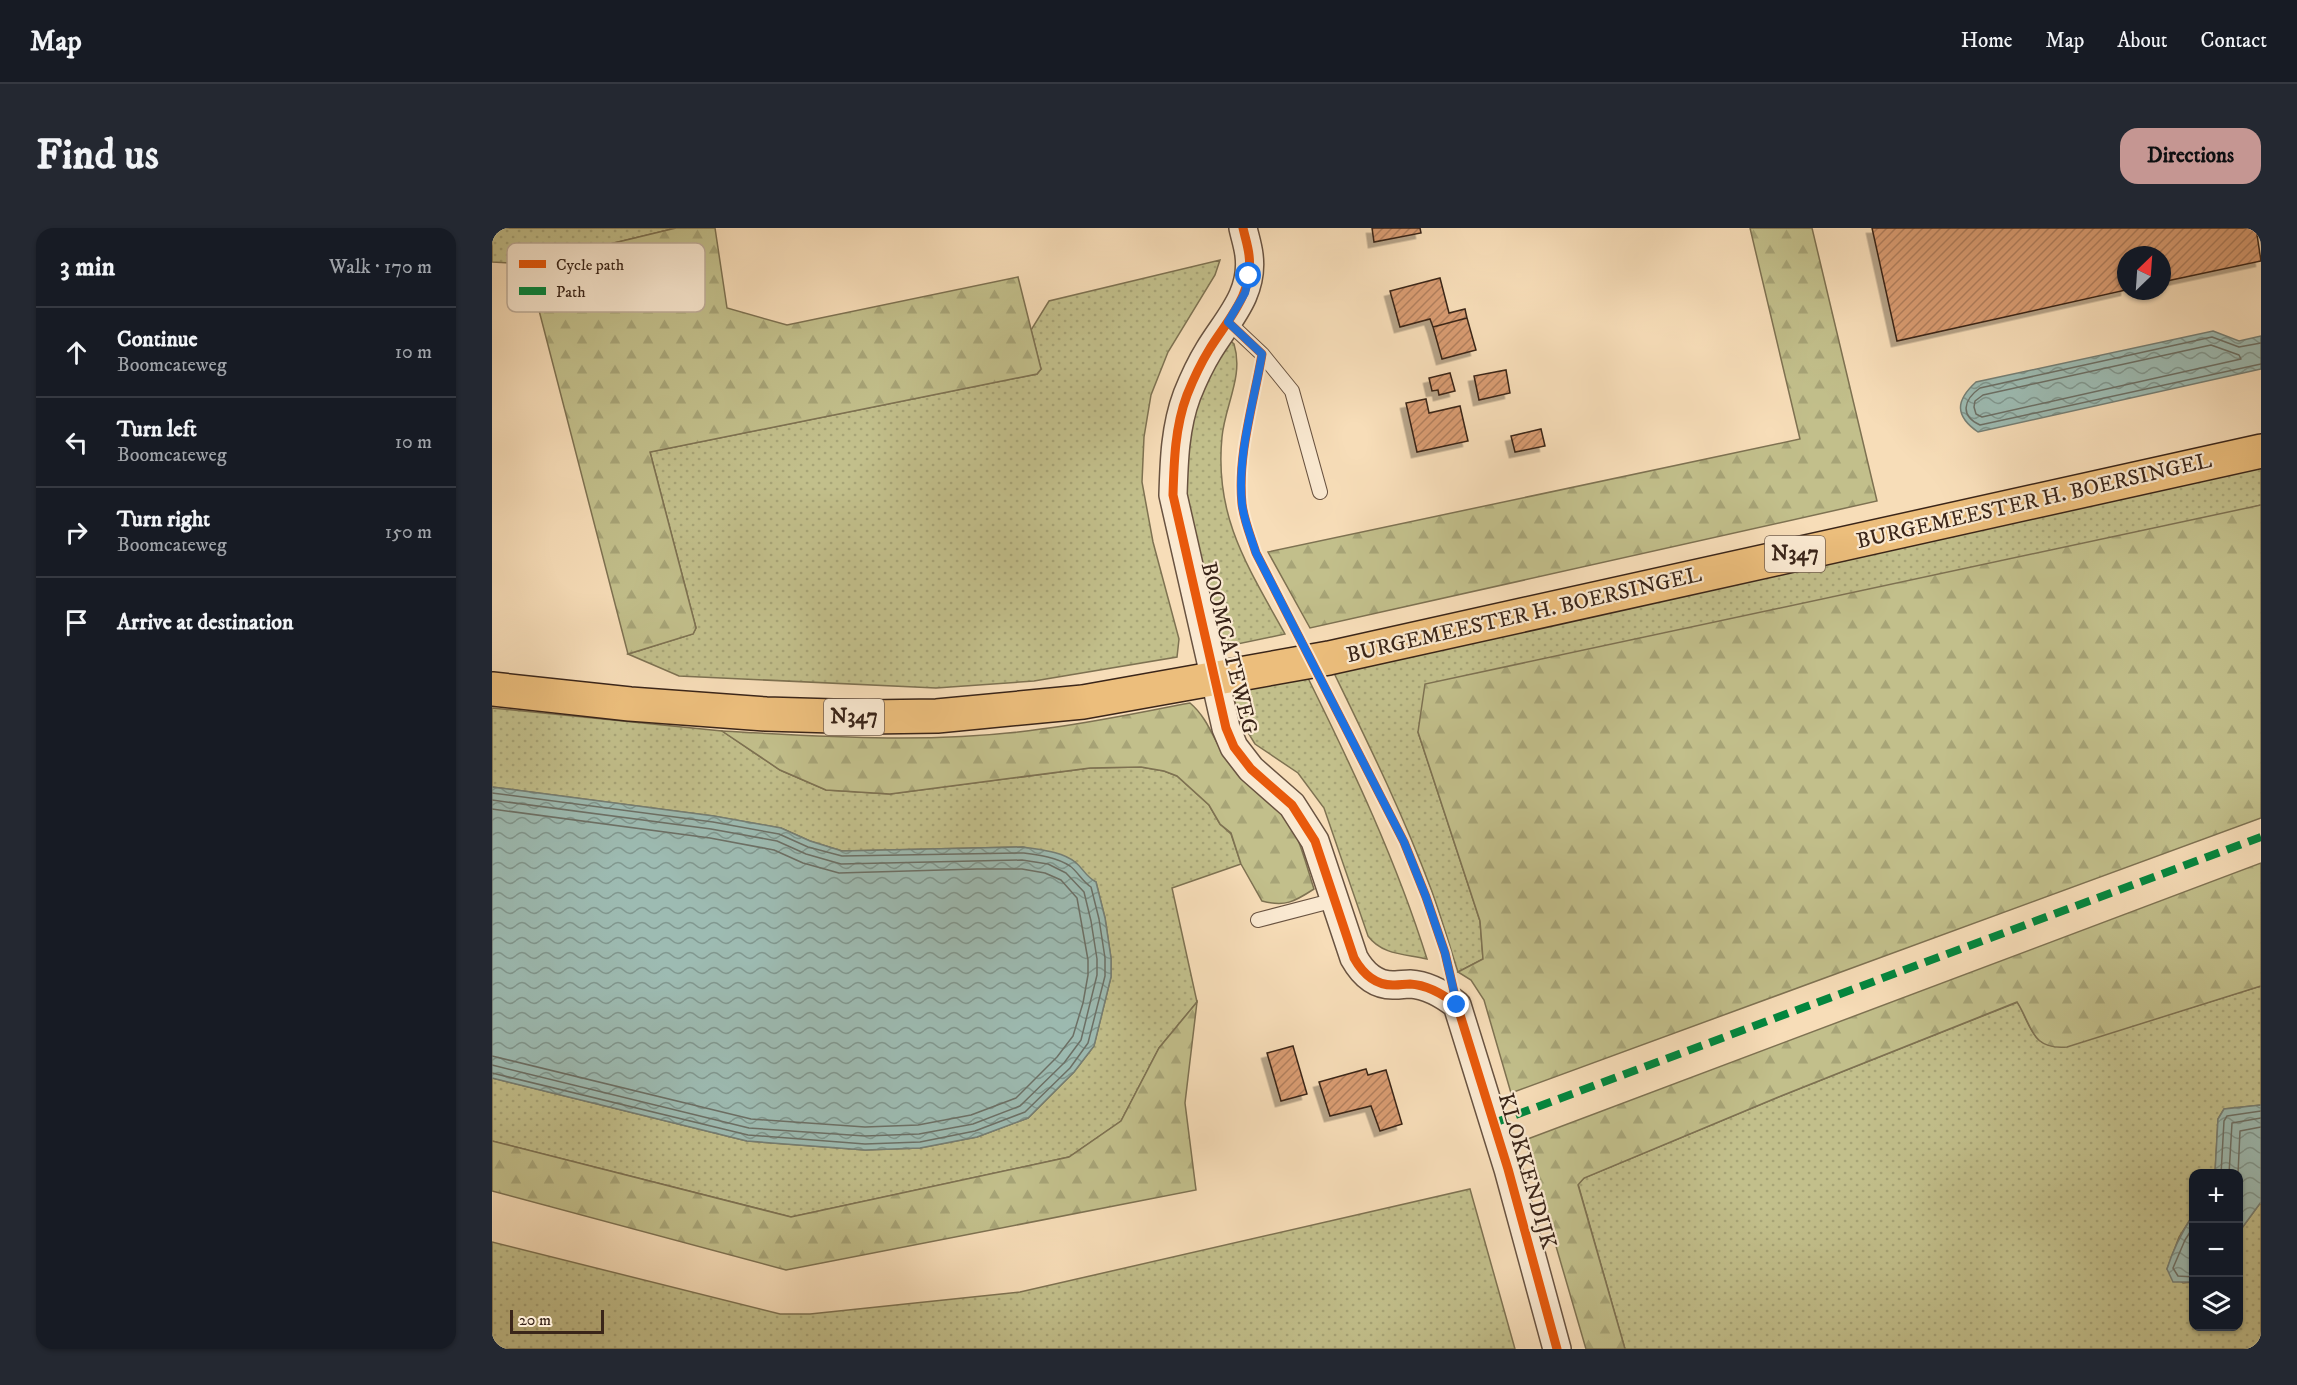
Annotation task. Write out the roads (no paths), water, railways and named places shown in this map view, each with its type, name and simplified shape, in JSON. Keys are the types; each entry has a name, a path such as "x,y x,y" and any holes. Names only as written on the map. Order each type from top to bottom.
{"main road":[{"name":"BURGEMEESTER H. BOERSINGEL","path":"492,689 630,704 766,714 867,717 937,716 1083,702 1341,656 2261,451"}],"street":[{"name":"BOOMCATEWEG","path":"1243,228 1249,255 1249,276 1245,293 1208,351 1187,395 1178,430 1174,460 1173,495 1226,728 1234,747 1251,769 1292,805 1315,841 1354,958 1362,973 1375,981 1392,986 1410,984 1426,987 1442,993 1457,1005"},
{"name":"KLOKKENDIJK","path":"1457,1005 1508,1169 1557,1349"}],"lane":[{"path":"1228,322 1262,354 1292,391 1320,492"},
{"path":"1258,920 1335,900"}],"water":[{"path":"2213,331 2239,341 2261,336 2261,369 1978,432 1965,420 1960,408 1964,396 1976,382"},
{"path":"492,787 714,816 781,828 810,841 842,851 1023,847 1063,855 1075,862 1096,882 1105,918 1111,958 1111,977 1094,1046 1074,1072 1028,1118 977,1137 920,1148 865,1150 747,1141 492,1078"},
{"path":"2261,1105 2261,1202 2243,1227 2243,1169 2215,1169 2218,1119 2224,1109"},
{"path":"2189,1222 2189,1282 2173,1282 2167,1269 2178,1241"}]}
